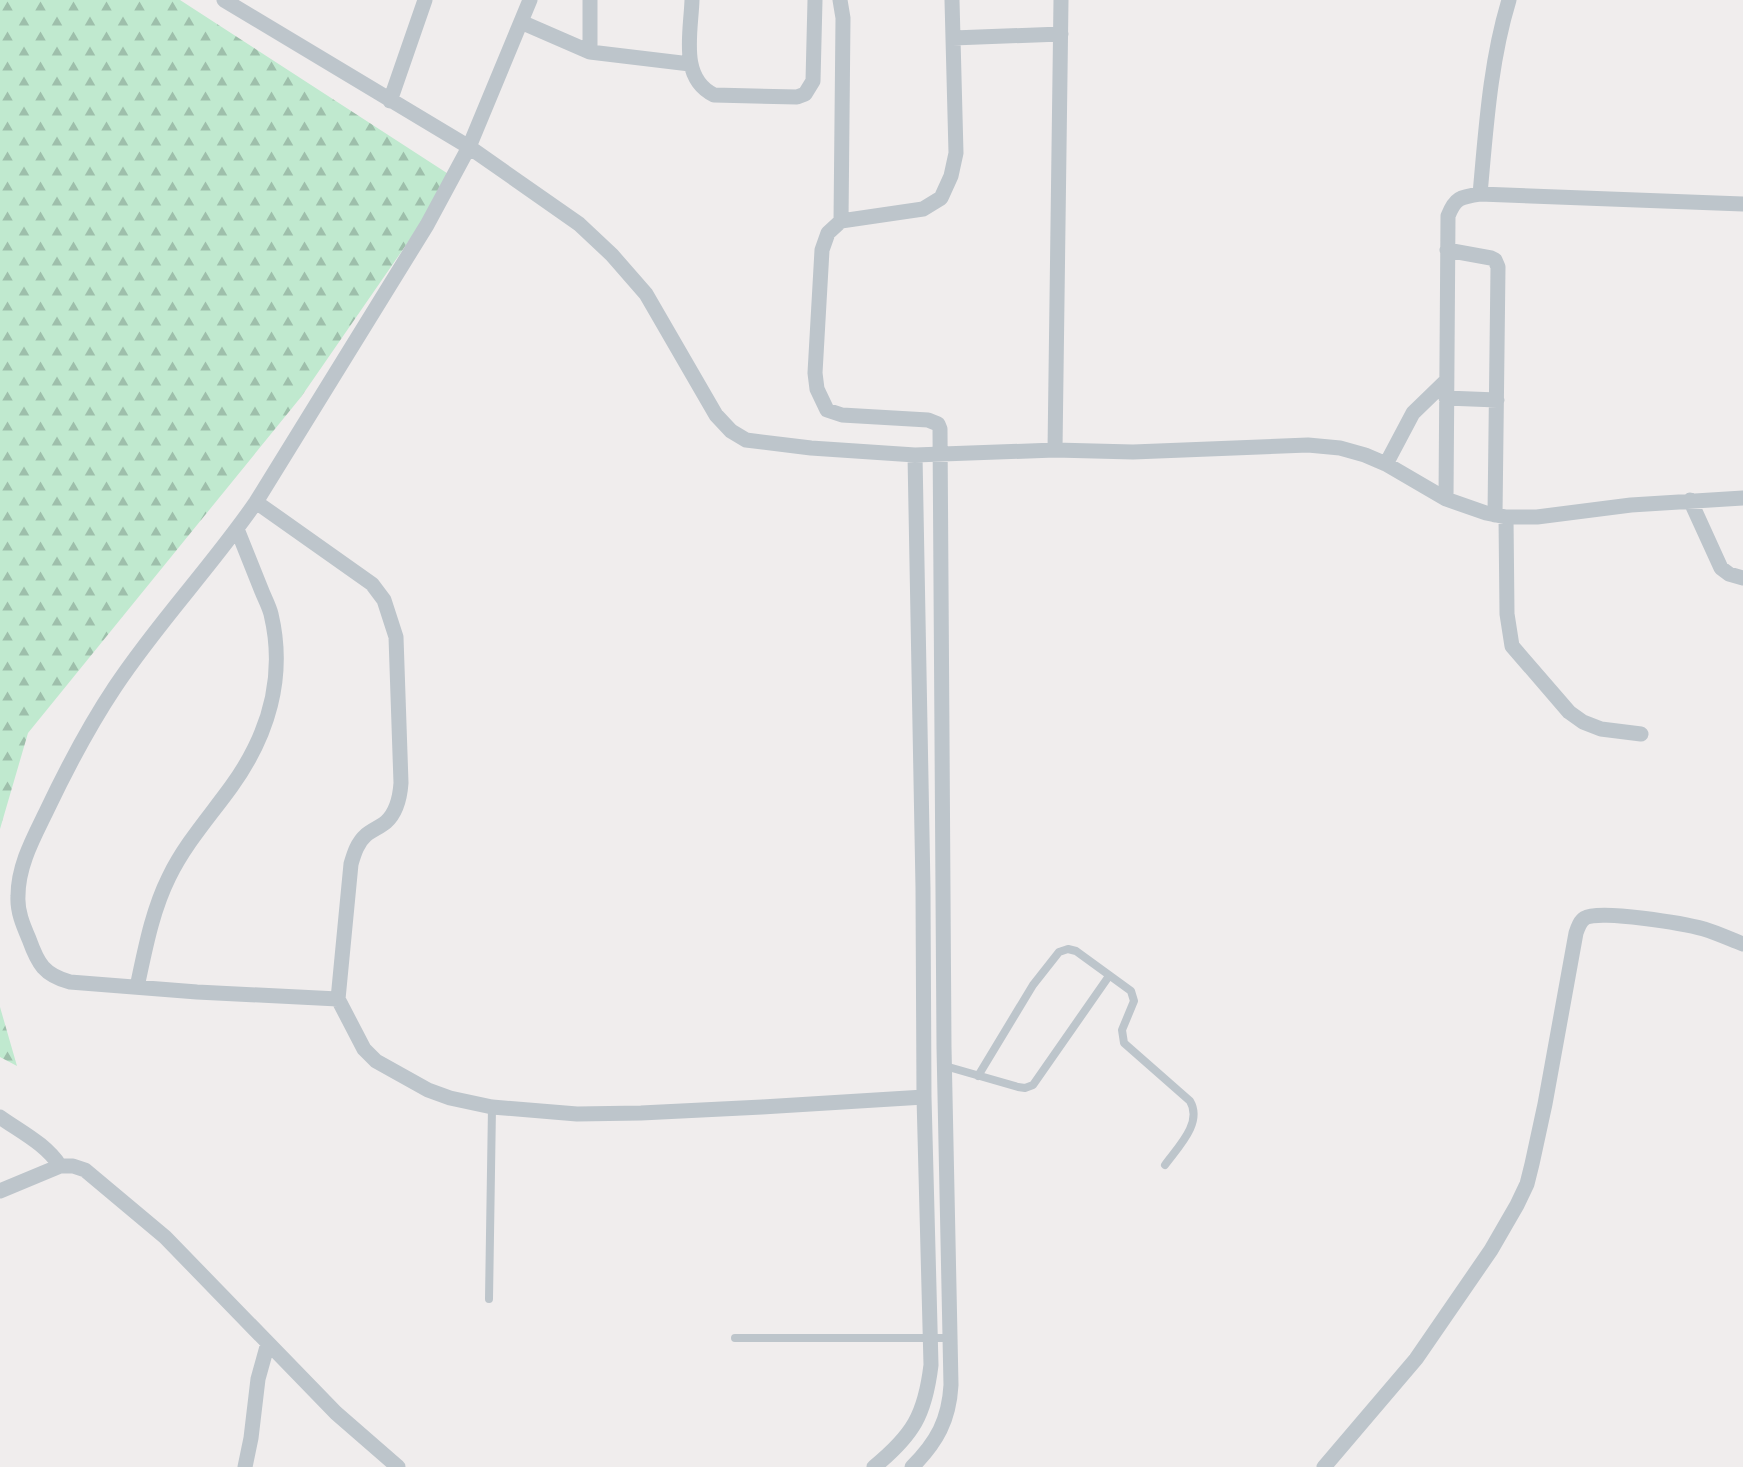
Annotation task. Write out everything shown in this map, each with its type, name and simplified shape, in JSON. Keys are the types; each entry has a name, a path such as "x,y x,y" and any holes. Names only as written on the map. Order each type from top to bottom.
{"street":[{"path":"224,0 469,147 579,224 612,255 646,294 716,415 736,436 746,440 811,448 915,455 1055,450 1132,452 1308,445 1340,448 1386,464 1446,499 1470,509 1500,516 1537,517 1631,505 1743,498"},
{"path":"390,101 425,0"},
{"path":"338,999 197,992 70,982 47,973 36,958 19,915 20,875 27,852 64,773 115,687 256,502 416,244 469,147 530,0"},
{"path":"590,0 590,52"},
{"path":"692,0 690,64 703,90 714,95 798,97 805,94 813,81 815,72 815,0"},
{"path":"840,0 843,18 841,221"},
{"path":"912,1467 932,1444 942,1428 950,1404 940,429 934,422 842,415 827,410 817,389 815,373 822,250 828,233 841,221 923,209 941,198 951,176 956,153 952,0"},
{"path":"1055,450 1061,0"},
{"path":"1480,194 1494,70 1509,0"},
{"path":"521,22 590,52 690,64"},
{"path":"953,38 1061,34"},
{"path":"1446,499 1447,250 1448,216 1453,203 1464,196 1480,194 1743,204"},
{"path":"1447,250 1486,257 1495,260 1497,264 1500,516 1507,615 1512,646 1569,712 1583,722 1601,729 1641,734"},
{"path":"1386,464 1413,413 1446,381"},
{"path":"1446,398 1497,400"},
{"path":"874,1467 907,1436 921,1413 931,1365 924,1119 923,888 915,455"},
{"path":"1690,501 1721,568 1729,574 1743,578"},
{"path":"256,502 372,584 384,600 396,637 400,796 392,816 365,835 354,854 351,864 338,999 364,1049 376,1061 428,1090 450,1098 492,1107 578,1114 641,1113 924,1097"},
{"path":"137,987 148,935 168,877 200,826 232,786 257,744 269,715 276,682 271,614 237,529"},
{"path":"1324,1467 1416,1359 1491,1250 1527,1184 1545,1104 1576,933 1584,918 1600,914 1657,920 1706,929 1743,944"},
{"path":"0,1117 44,1147 60,1166"},
{"path":"924,1119 946,1118"},
{"path":"0,1191 60,1166 73,1166 85,1170 165,1237 336,1413 398,1467"},
{"path":"245,1467 258,1379 268,1343"}],"lane":[{"path":"978,1076 1033,985 1059,952 1068,949 1076,951 1131,991 1133,1005 1122,1030 1124,1043 1190,1101 1194,1108 1195,1114 1191,1128 1165,1165"},
{"path":"945,1066 1018,1087 1025,1088 1033,1085 1038,1081 1109,976"},
{"path":"489,1299 492,1107"},
{"path":"735,1338 949,1338"}],"green space":[{"path":"0,0 180,0 453,177 301,397 28,733 0,829"},
{"path":"0,1007 17,1066 0,1057"}]}
